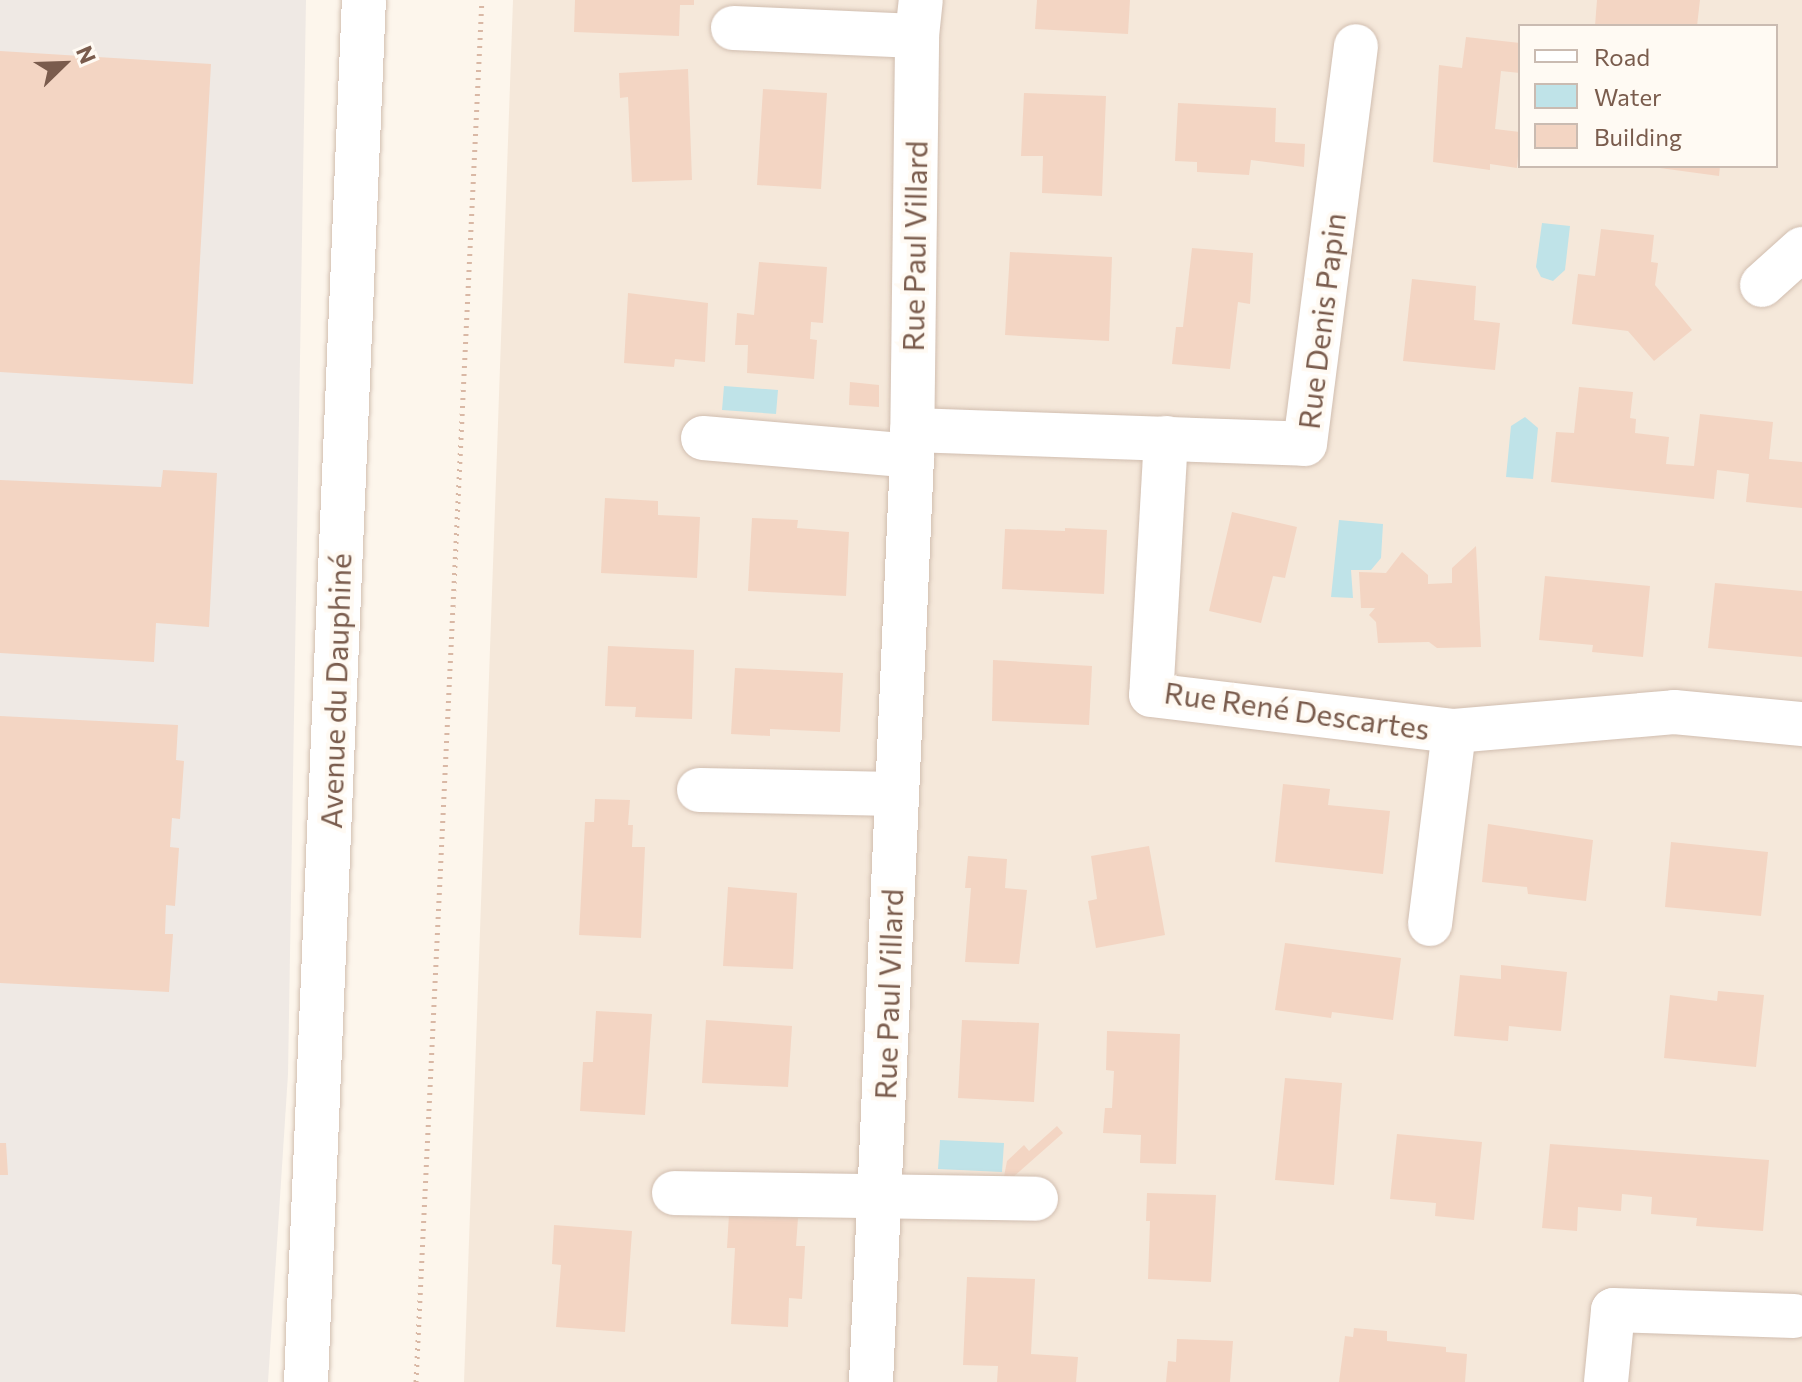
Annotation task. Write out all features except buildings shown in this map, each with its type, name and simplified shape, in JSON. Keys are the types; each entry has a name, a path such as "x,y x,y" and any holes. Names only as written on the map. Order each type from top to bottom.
{"street":[{"name":"Avenue du Dauphiné","path":"306,1382 364,0"},
{"name":"Rue Paul Villard","path":"733,28 919,18 912,443 871,1382"},
{"name":"Rue Denis Papin","path":"912,443 1166,438 1305,444 1356,46"},
{"path":"1762,285 1802,249"},
{"path":"703,438 912,443"},
{"name":"Rue René Descartes","path":"1166,438 1151,695 1454,731 1674,712 1802,724"},
{"name":"Rue René Descartes","path":"1430,924 1454,731"},
{"path":"699,790 897,794"},
{"path":"674,1193 1036,1199"},
{"path":"1606,1382 1613,1310 1794,1316"}],"path":[{"path":"416,1382 482,0"}],"shaded area":[{"path":"0,0 306,0 288,1074 268,1382 0,1382"},
{"path":"513,0 1802,0 1802,1382 464,1382"}],"water":[{"path":"1542,223 1570,226 1565,270 1553,281 1541,277 1536,267"},
{"path":"724,386 778,390 776,414 722,410"},
{"path":"1525,417 1538,428 1533,479 1506,477 1511,426"},
{"path":"1339,520 1383,524 1381,558 1371,570 1351,570 1353,598 1331,597"},
{"path":"940,1140 1004,1143 1002,1172 938,1169"}]}
